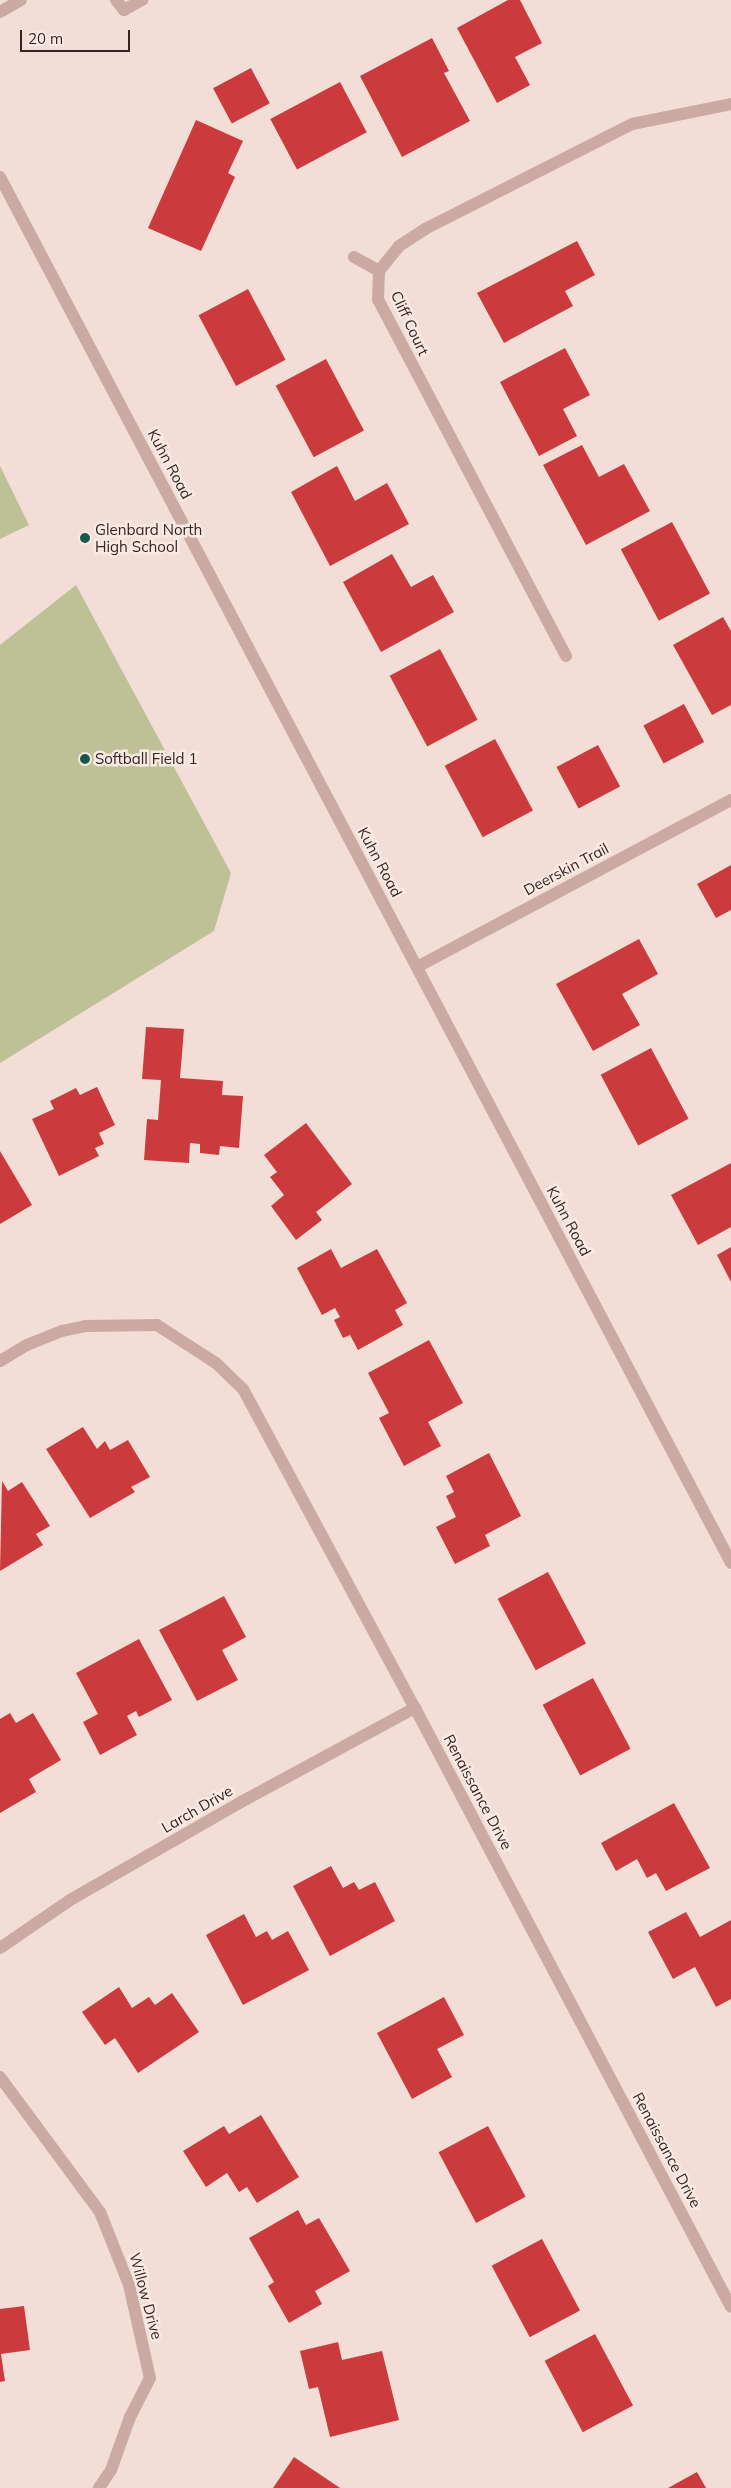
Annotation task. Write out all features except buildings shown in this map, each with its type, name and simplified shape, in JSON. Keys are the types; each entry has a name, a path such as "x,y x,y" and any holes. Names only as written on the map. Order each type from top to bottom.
{"street":[{"path":"0,12 21,0"},
{"path":"116,0 124,10 142,0"},
{"path":"354,258 379,271 399,246 425,229 632,124 731,104"},
{"name":"Kuhn Road","path":"0,176 731,1564"},
{"name":"Cliff Court","path":"379,271 378,300 566,656"},
{"name":"Deerskin Trail","path":"416,966 731,800"},
{"name":"Renaissance Drive","path":"0,1361 62,1330 86,1326 157,1326 216,1363 243,1389 415,1708 731,2307"},
{"name":"Larch Drive","path":"0,1948 70,1900 241,1802 415,1708"},
{"name":"Willow Drive","path":"0,2077 100,2212 129,2285 150,2378 130,2417 111,2470 99,2488"}],"green space":[{"path":"0,466 29,525 0,539"},
{"name":"Softball Field 1","path":"76,585 231,873 214,931 0,1063 0,645"}],"place":[{"name":"Glenbard North High School","path":"85,538"},
{"name":"Softball Field 1","path":"85,759"}]}
